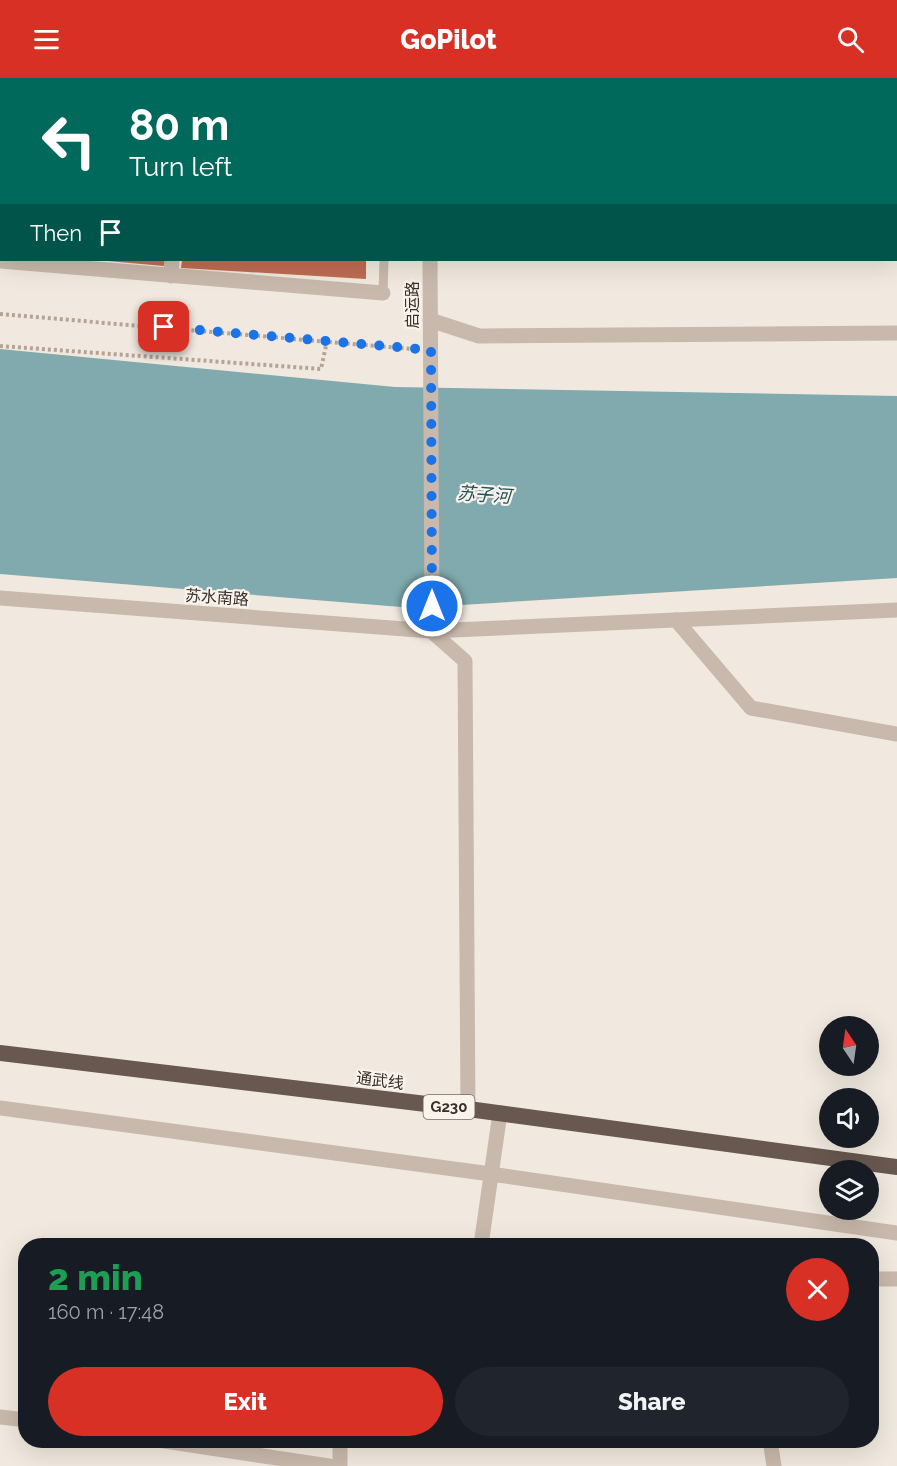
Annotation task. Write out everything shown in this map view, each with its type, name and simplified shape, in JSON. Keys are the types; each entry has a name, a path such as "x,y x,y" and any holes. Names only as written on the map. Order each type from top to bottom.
{"highway":[{"name":"通武线","path":"0,1053 500,1113 897,1167"}],"street":[{"path":"0,261 383,293"},
{"path":"171,276 172,261"},
{"name":"启运路","path":"430,261 431,631"},
{"path":"430,320 479,336 897,333"},
{"name":"苏水南路","path":"0,598 431,631 897,610"},
{"path":"676,620 751,708 897,734"},
{"path":"431,631 465,661 468,1109"},
{"path":"0,1108 491,1174 897,1233"},
{"path":"482,1238 500,1113"},
{"path":"879,1279 897,1279"},
{"path":"0,1417 18,1419"},
{"path":"211,1448 329,1466"},
{"path":"340,1448 340,1466"},
{"path":"771,1448 774,1466"}],"lane":[{"path":"383,293 384,261"}],"path":[{"path":"0,314 431,350"},
{"path":"0,346 321,369 327,341"}],"water":[{"name":"苏子河","path":"0,349 395,387 897,396 897,578 413,608 0,574"}],"building":[{"path":"108,261 165,261 164,266"},
{"path":"182,261 366,261 366,279 181,268"}],"route":[{"path":"164,327 431,350 432,606"}]}
